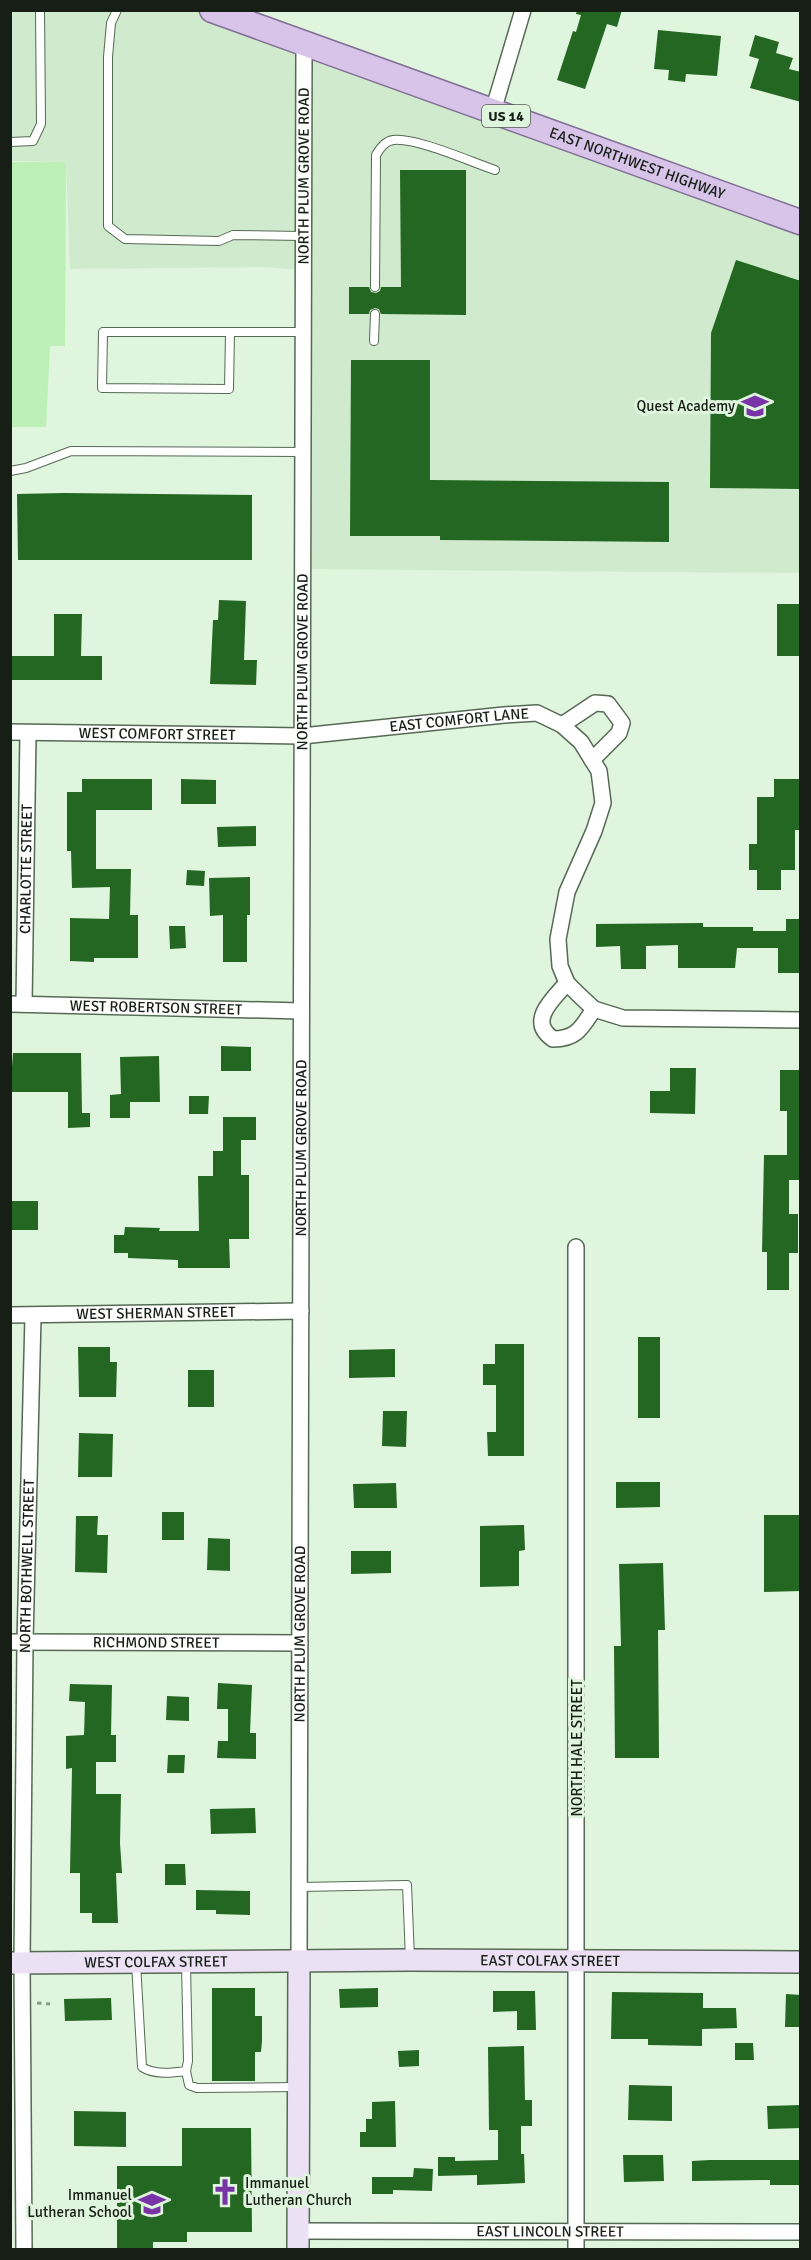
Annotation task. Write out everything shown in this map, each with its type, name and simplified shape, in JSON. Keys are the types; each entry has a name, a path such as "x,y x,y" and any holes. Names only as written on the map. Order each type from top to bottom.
{"main road":[{"name":"US 14","path":"212,10 304,45"},
{"name":"EAST NORTHWEST HIGHWAY","path":"304,45 801,222"}],"street":[{"path":"493,111 522,10"},
{"name":"NORTH PLUM GROVE ROAD","path":"298,2240 304,45"},
{"path":"592,760 619,734 622,723 608,704 595,703 562,725 581,742 592,760 599,771 603,802 594,831 567,892 558,939 560,966 567,983 594,1009 623,1018 801,1020"},
{"name":"EAST COMFORT LANE","path":"302,736 537,713 562,725"},
{"name":"WEST COMFORT STREET","path":"10,732 302,736"},
{"name":"CHARLOTTE STREET","path":"17,1004 28,733"},
{"path":"567,983 543,1014 542,1024 546,1034 553,1040 572,1037 594,1009"},
{"name":"WEST ROBERTSON STREET","path":"17,1004 301,1011"},
{"name":"NORTH HALE STREET","path":"576,1247 576,2250"},
{"name":"WEST SHERMAN STREET","path":"10,1315 301,1311"},
{"name":"NORTH BOTHWELL STREET","path":"24,2250 16,1963 18,1642 33,1316"},
{"name":"RICHMOND STREET","path":"18,1642 300,1643"},
{"name":"EAST COLFAX STREET","path":"299,1962 410,1960 801,1962"},
{"name":"WEST COLFAX STREET","path":"16,1963 299,1962"},
{"name":"EAST LINCOLN STREET","path":"298,2240 576,2232 801,2232"}],"lane":[{"path":"10,142 33,141 41,124 40,10"},
{"path":"117,10 111,23 108,57 108,226 125,239 219,241 233,235 303,236"},
{"path":"375,287 376,155 383,144 393,140 410,141 495,170"},
{"path":"374,341 375,314"},
{"path":"230,332 229,389 102,388 103,332 230,332 303,332"},
{"path":"10,471 26,468 71,451 303,452"},
{"path":"299,1887 407,1885 410,1960"},
{"path":"136,1962 142,2067 149,2072 186,2071"},
{"path":"186,1962 188,2061 186,2071 189,2085 197,2088 299,2087"}],"path":[{"path":"36,2003 50,2004"}],"shaded area":[{"path":"11,11 212,11 800,222 800,573 302,569 303,270 260,267 70,269 66,162 11,161"}],"green space":[{"path":"11,162 66,162 65,346 50,346 46,427 11,427"}],"building":[{"path":"577,10 622,10 617,27 607,24 585,89 557,80 573,31 576,32 581,15 576,14"},
{"path":"658,30 721,36 717,76 686,74 685,82 668,80 669,70 654,69"},
{"path":"755,35 779,42 776,53 793,58 789,69 801,72 801,102 750,88 759,59 749,56"},
{"path":"400,170 466,170 466,315 381,314 379,309 375,308 370,310 369,314 349,314 349,287 369,287 371,292 376,293 381,287 401,287"},
{"name":"Quest Academy","path":"736,260 801,281 800,489 710,488 711,333"},
{"path":"351,360 430,360 430,480 669,482 669,542 440,540 440,536 350,536"},
{"path":"17,494 252,495 252,560 18,560"},
{"path":"219,600 246,601 244,660 257,660 256,685 210,684 213,620 218,620"},
{"path":"777,604 801,604 801,656 777,656"},
{"path":"54,614 82,614 81,656 102,656 102,680 12,680 12,656 54,656"},
{"path":"82,779 152,779 152,810 96,810 96,869 131,869 130,915 138,915 138,958 94,958 94,962 70,961 70,918 109,919 110,887 72,888 71,851 67,851 67,792 82,792"},
{"path":"181,779 216,780 216,804 181,804"},
{"path":"774,779 801,779 801,830 795,830 795,870 781,870 781,890 757,890 757,870 749,870 749,844 757,844 757,797 774,797"},
{"path":"256,826 256,846 218,847 217,827"},
{"path":"187,870 205,871 204,886 186,885"},
{"path":"250,877 247,962 223,962 223,915 210,916 209,878"},
{"path":"786,919 801,919 801,973 778,973 778,948 737,948 735,968 678,968 678,945 646,946 646,969 621,969 620,946 596,947 596,924 703,923 703,927 753,927 753,931 786,931"},
{"path":"169,926 185,926 186,948 170,949"},
{"path":"221,1046 251,1047 251,1071 221,1071"},
{"path":"13,1053 81,1053 82,1113 90,1113 90,1127 68,1128 68,1092 10,1092"},
{"path":"159,1056 160,1102 130,1102 130,1118 110,1118 110,1095 121,1094 120,1057"},
{"path":"670,1068 696,1068 695,1114 650,1113 650,1091 670,1091"},
{"path":"780,1070 801,1070 801,1180 789,1180 789,1214 798,1214 798,1253 789,1253 789,1290 767,1290 767,1252 762,1252 764,1155 787,1155 787,1111 780,1111"},
{"path":"189,1096 209,1096 208,1114 189,1114"},
{"path":"223,1117 256,1117 256,1140 241,1140 241,1175 249,1175 249,1239 229,1239 230,1268 178,1268 178,1260 128,1258 128,1253 114,1253 114,1235 124,1235 125,1227 160,1228 159,1231 199,1231 198,1176 213,1176 213,1151 223,1151"},
{"path":"10,1201 38,1201 38,1230 10,1230"},
{"path":"638,1337 660,1337 660,1418 638,1418"},
{"path":"495,1344 524,1344 524,1456 488,1456 487,1432 496,1432 496,1385 483,1385 483,1364 495,1364"},
{"path":"78,1347 110,1347 110,1362 117,1362 116,1397 79,1397"},
{"path":"395,1349 395,1377 349,1378 349,1350"},
{"path":"188,1370 214,1370 214,1407 188,1407"},
{"path":"383,1411 407,1411 406,1447 382,1446"},
{"path":"79,1433 113,1434 112,1477 78,1477"},
{"path":"616,1482 660,1482 660,1507 616,1508"},
{"path":"396,1483 397,1508 354,1508 353,1484"},
{"path":"162,1512 184,1512 184,1540 162,1540"},
{"path":"764,1515 801,1515 801,1591 764,1592"},
{"path":"76,1516 98,1516 97,1535 108,1535 107,1573 75,1572"},
{"path":"524,1525 525,1550 519,1551 519,1586 480,1587 480,1526"},
{"path":"208,1538 230,1539 230,1571 207,1570"},
{"path":"351,1551 391,1551 391,1573 351,1574"},
{"path":"663,1563 665,1630 658,1630 659,1758 615,1758 614,1646 621,1646 619,1564"},
{"path":"218,1683 252,1685 250,1733 256,1733 256,1759 217,1758 218,1741 228,1741 228,1709 217,1709"},
{"path":"70,1684 112,1685 111,1735 116,1735 116,1762 96,1762 96,1794 121,1794 122,1873 116,1873 118,1923 92,1923 92,1913 80,1913 80,1873 70,1873 72,1768 66,1769 66,1736 84,1735 85,1702 69,1701"},
{"path":"167,1696 189,1697 189,1721 166,1720"},
{"path":"168,1755 185,1755 184,1773 167,1773"},
{"path":"255,1808 256,1833 211,1834 210,1809"},
{"path":"165,1864 185,1864 186,1885 165,1885"},
{"path":"196,1890 250,1891 250,1915 216,1914 216,1910 196,1910"},
{"path":"212,1988 255,1988 255,2016 262,2016 262,2041 261,2052 255,2052 255,2081 212,2081"},
{"path":"378,1988 378,2007 340,2008 339,1989"},
{"path":"493,1991 535,1991 536,2030 517,2030 517,2011 493,2012"},
{"path":"612,1992 703,1993 703,2008 736,2008 737,2028 702,2029 702,2046 648,2045 648,2039 611,2039"},
{"path":"786,1994 801,1995 801,2027 785,2027"},
{"path":"111,1998 112,2020 65,2021 64,1999"},
{"path":"735,2043 753,2043 754,2060 735,2060"},
{"path":"524,2046 525,2100 532,2100 532,2126 521,2126 521,2154 524,2154 525,2183 477,2185 477,2175 438,2176 438,2157 455,2157 455,2161 498,2160 498,2130 489,2130 488,2047"},
{"path":"419,2050 419,2066 399,2067 398,2051"},
{"path":"629,2085 672,2086 672,2121 628,2120"},
{"path":"395,2101 396,2147 360,2147 360,2132 366,2132 366,2119 372,2119 372,2102"},
{"path":"801,2105 801,2128 768,2129 767,2106"},
{"path":"74,2111 126,2112 126,2147 74,2146"},
{"path":"182,2128 251,2128 252,2232 187,2232 187,2242 153,2242 153,2250 117,2250 117,2166 182,2166"},
{"path":"623,2155 663,2155 664,2181 624,2182"},
{"path":"801,2160 801,2185 770,2185 770,2180 692,2181 692,2161"},
{"path":"414,2168 433,2169 432,2191 393,2190 393,2194 372,2194 372,2177 413,2177"}],"place":[{"name":"Quest Academy","path":"755,406"},
{"name":"Immanuel Lutheran Church","path":"225,2192"},
{"name":"Immanuel Lutheran School","path":"152,2204"}]}
